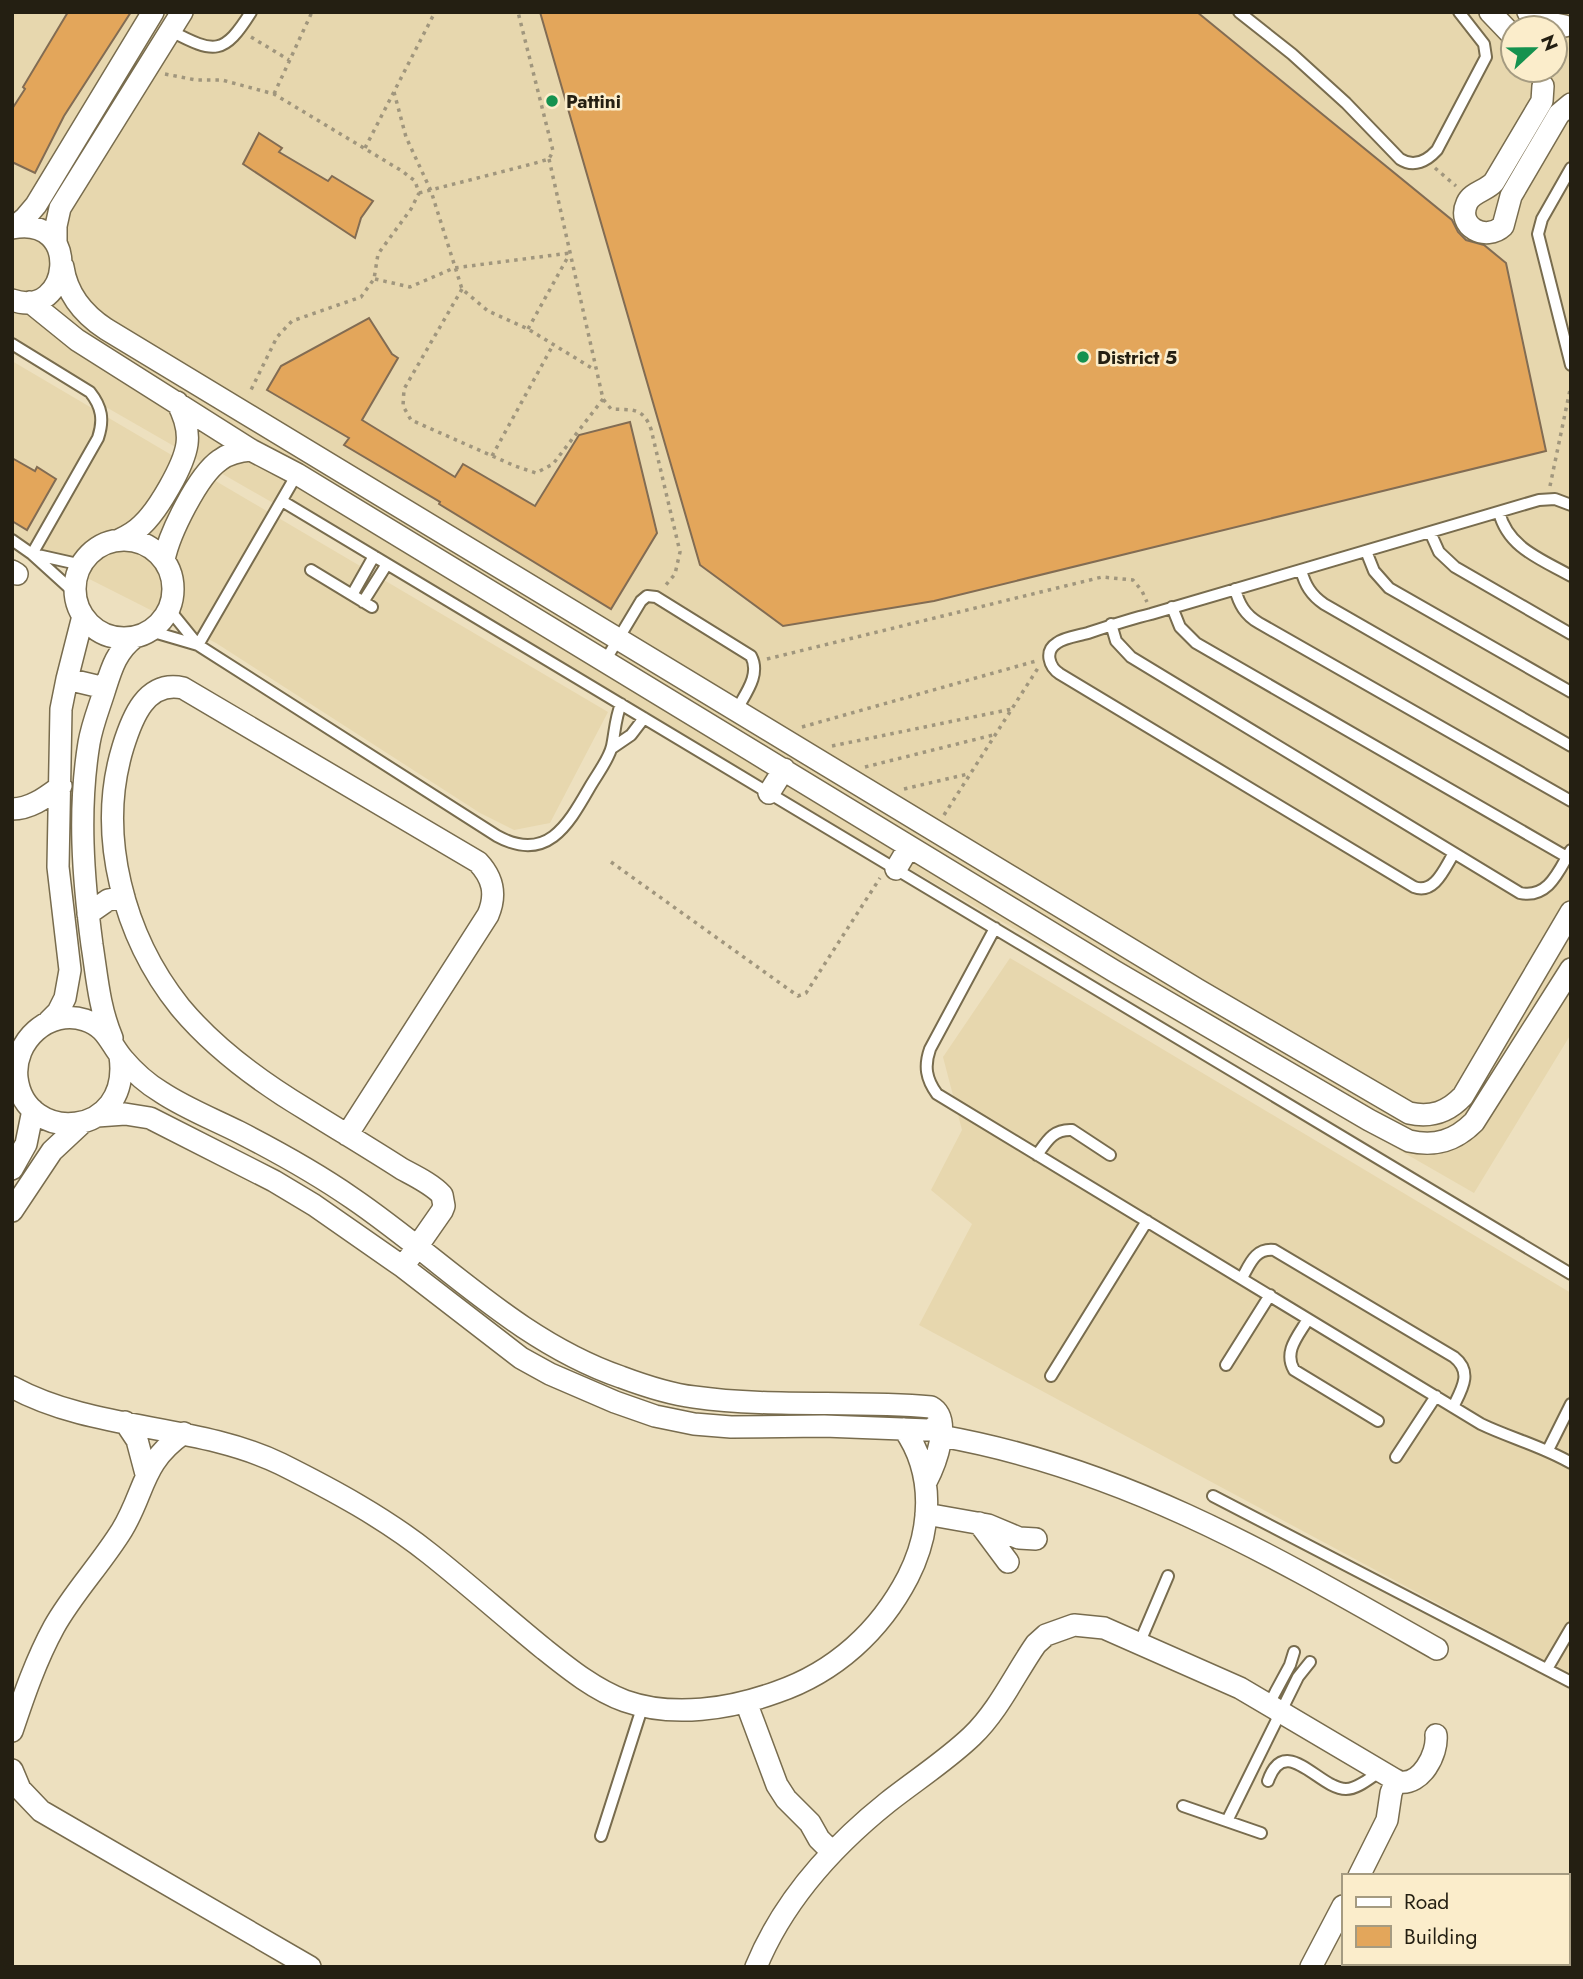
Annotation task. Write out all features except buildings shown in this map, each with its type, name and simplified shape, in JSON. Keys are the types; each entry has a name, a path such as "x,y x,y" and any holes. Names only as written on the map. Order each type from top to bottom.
{"street":[{"path":"13,228 36,205 153,12"},
{"path":"21,301 43,298 53,290 60,279 62,267 61,254 56,243 56,226 60,208 182,12"},
{"path":"1541,84 1542,101 1494,182 1471,197 1465,217 1472,229 1485,234 1498,231 1507,219 1511,196 1559,114 1571,102 1552,95 1544,84"},
{"path":"13,228 37,228 56,243"},
{"path":"62,267 72,294 96,322 736,711 1409,1113 1440,1113 1463,1096 1571,912"},
{"path":"21,301 77,340 251,450 297,474 1114,971 1409,1141 1421,1144 1445,1142 1474,1122 1567,974 1539,966"},
{"path":"139,636 120,638 105,635 93,627 78,605 76,580 91,553 104,544 130,535 149,519 185,454 188,432 177,402"},
{"path":"163,560 178,520 211,467 229,455 251,450"},
{"path":"12,1211 52,1151 110,1105 119,1090 122,1073 100,1003 88,914 83,872 85,780 89,742 119,651 164,618 170,606 173,582 163,560 144,544 119,540"},
{"path":"494,595 507,571"},
{"path":"83,616 61,709 61,786 57,835 69,970 65,998 58,1012 28,1038 17,1062 17,1079 23,1096 33,1110 56,1122 125,1114 150,1118 234,1159 314,1205 403,1267 490,1336 540,1369 615,1402 666,1418 694,1424 731,1427 940,1428 996,1447 1064,1465 1177,1510 1278,1559 1437,1649"},
{"path":"66,679 105,688"},
{"path":"347,1135 488,915 494,892 486,871 478,862 183,688 166,686 151,692 130,727 122,750 113,821 124,897 141,943 153,967 182,1009 225,1051 347,1135 442,1195 442,1211 403,1267"},
{"path":"62,738 72,743 89,742"},
{"path":"769,793 784,769"},
{"path":"16,809 34,803 61,786"},
{"path":"16,809 38,817 57,835"},
{"path":"893,867 909,847"},
{"path":"83,872 97,876 112,873 118,868"},
{"path":"88,914 108,900 124,897"},
{"path":"1114,971 1128,947"},
{"path":"49,1021 66,1017 84,1020 100,1027 116,1048 157,1090 302,1166 352,1198 497,1310 555,1349 618,1376 670,1393 745,1402 880,1403 931,1407 939,1415 940,1428 936,1460 926,1482"},
{"path":"12,1169 26,1144 33,1110"},
{"path":"12,1387 81,1413 184,1433 243,1449 278,1463 379,1517 434,1557 558,1660 597,1688 625,1701 690,1709 746,1702 797,1685 839,1659 876,1626 888,1611 918,1554 926,1514 926,1482 916,1449 904,1429"},
{"path":"666,1418 670,1393"},
{"path":"125,1422 137,1440 146,1474"},
{"path":"12,1731 34,1668 55,1624 124,1527 146,1474 163,1448 184,1433"},
{"path":"926,1514 979,1523 1019,1538 1036,1539"},
{"path":"979,1523 1008,1562"},
{"path":"756,1967 776,1926 793,1900 839,1845 980,1728 1028,1656 1046,1635 1060,1628 1074,1625 1104,1628 1214,1675 1388,1776 1405,1783 1420,1775 1435,1748 1436,1735"},
{"path":"746,1702 777,1785 797,1812 810,1823 828,1829 839,1845"},
{"path":"12,1770 20,1789 41,1811 310,1967"},
{"path":"1360,1874 1387,1820 1388,1776"},
{"path":"1311,1966 1342,1908"}],"lane":[{"path":"171,31 194,43 213,46 230,42 251,12"},
{"path":"1239,12 1292,54 1346,103 1400,159 1411,163 1425,160 1437,150 1484,63 1484,44 1459,12"},
{"path":"1571,168 1542,219 1538,234 1571,365"},
{"path":"12,344 90,392 102,416 98,438 32,554"},
{"path":"198,645 297,474"},
{"path":"1454,853 1435,883 1426,888 1414,887 1060,674 1051,666 1049,654 1054,645 1111,624 1547,498 1571,505"},
{"path":"282,501 1571,1274"},
{"path":"1499,512 1502,523 1514,541 1571,576"},
{"path":"1430,532 1439,552 1455,567 1571,634"},
{"path":"12,540 32,554 75,593"},
{"path":"1366,551 1374,571 1389,588 1571,692"},
{"path":"32,554 82,565"},
{"path":"352,595 374,556"},
{"path":"311,570 367,604 387,564"},
{"path":"1301,570 1308,589 1324,604 1571,746"},
{"path":"1235,589 1249,617 1571,801"},
{"path":"605,661 641,600 647,596 656,597 746,652 754,662 754,675 736,711"},
{"path":"170,606 172,613 198,645"},
{"path":"1111,624 1116,640 1131,657 1520,893 1539,892 1546,888 1569,853 1196,643 1180,627 1172,607"},
{"path":"139,636 157,633 198,645 497,836 516,844 526,845 549,840 570,822 612,748 614,725 621,704"},
{"path":"612,748 631,735 644,718"},
{"path":"995,929 927,1058 931,1086 944,1100 1453,1406 1506,1436 1548,1450 1571,1463"},
{"path":"1037,1155 1051,1136 1066,1130 1072,1130 1110,1155"},
{"path":"1051,1376 1147,1222"},
{"path":"1242,1278 1258,1253 1274,1250 1454,1357 1462,1364 1466,1377 1453,1406"},
{"path":"1226,1365 1270,1295"},
{"path":"1308,1319 1290,1352 1289,1359 1294,1370 1378,1422"},
{"path":"1396,1457 1436,1396"},
{"path":"1548,1450 1571,1404"},
{"path":"1213,1496 1571,1682"},
{"path":"1139,1644 1168,1576"},
{"path":"1547,1669 1571,1628"},
{"path":"1227,1821 1275,1708 1294,1652"},
{"path":"1275,1708 1310,1662"},
{"path":"601,1836 643,1705"},
{"path":"1268,1781 1273,1768 1284,1761 1297,1763 1342,1789 1388,1776"},
{"path":"1183,1806 1261,1833"}],"path":[{"path":"274,94 312,12"},
{"path":"365,148 435,12"},
{"path":"518,12 553,151 549,159 603,399 611,409 635,411 646,417 680,552 675,574 656,597"},
{"path":"240,30 289,61"},
{"path":"145,71 196,80 222,80 274,94 415,181 419,193 411,209 378,254 374,279 361,297 292,321 277,337 241,410"},
{"path":"394,92 406,137 431,191 462,289 488,312 528,330 596,371"},
{"path":"419,193 549,159"},
{"path":"1425,160 1471,197"},
{"path":"374,279 410,287 454,268 570,253"},
{"path":"528,330 570,253"},
{"path":"462,289 404,389 403,406 411,420 536,473 553,464 603,399"},
{"path":"492,456 553,345"},
{"path":"1547,498 1571,385"},
{"path":"754,662 1102,577 1132,580 1142,591 1151,614"},
{"path":"802,727 1045,659 934,830"},
{"path":"831,746 1012,709"},
{"path":"865,767 995,735"},
{"path":"901,790 970,774"},
{"path":"611,863 798,996 806,993 893,867"}],"shaded area":[{"name":"District 5","path":"12,12 1571,12 1571,1034 1474,1193 12,353"},
{"path":"12,361 608,712 550,823 514,830 480,813 216,643 12,540"},
{"path":"1010,958 1571,1293 1571,1675 919,1325 972,1224 931,1190 962,1130 943,1057"}],"place":[{"name":"Pattini","path":"552,101"},
{"name":"District 5","path":"1083,357"}]}
